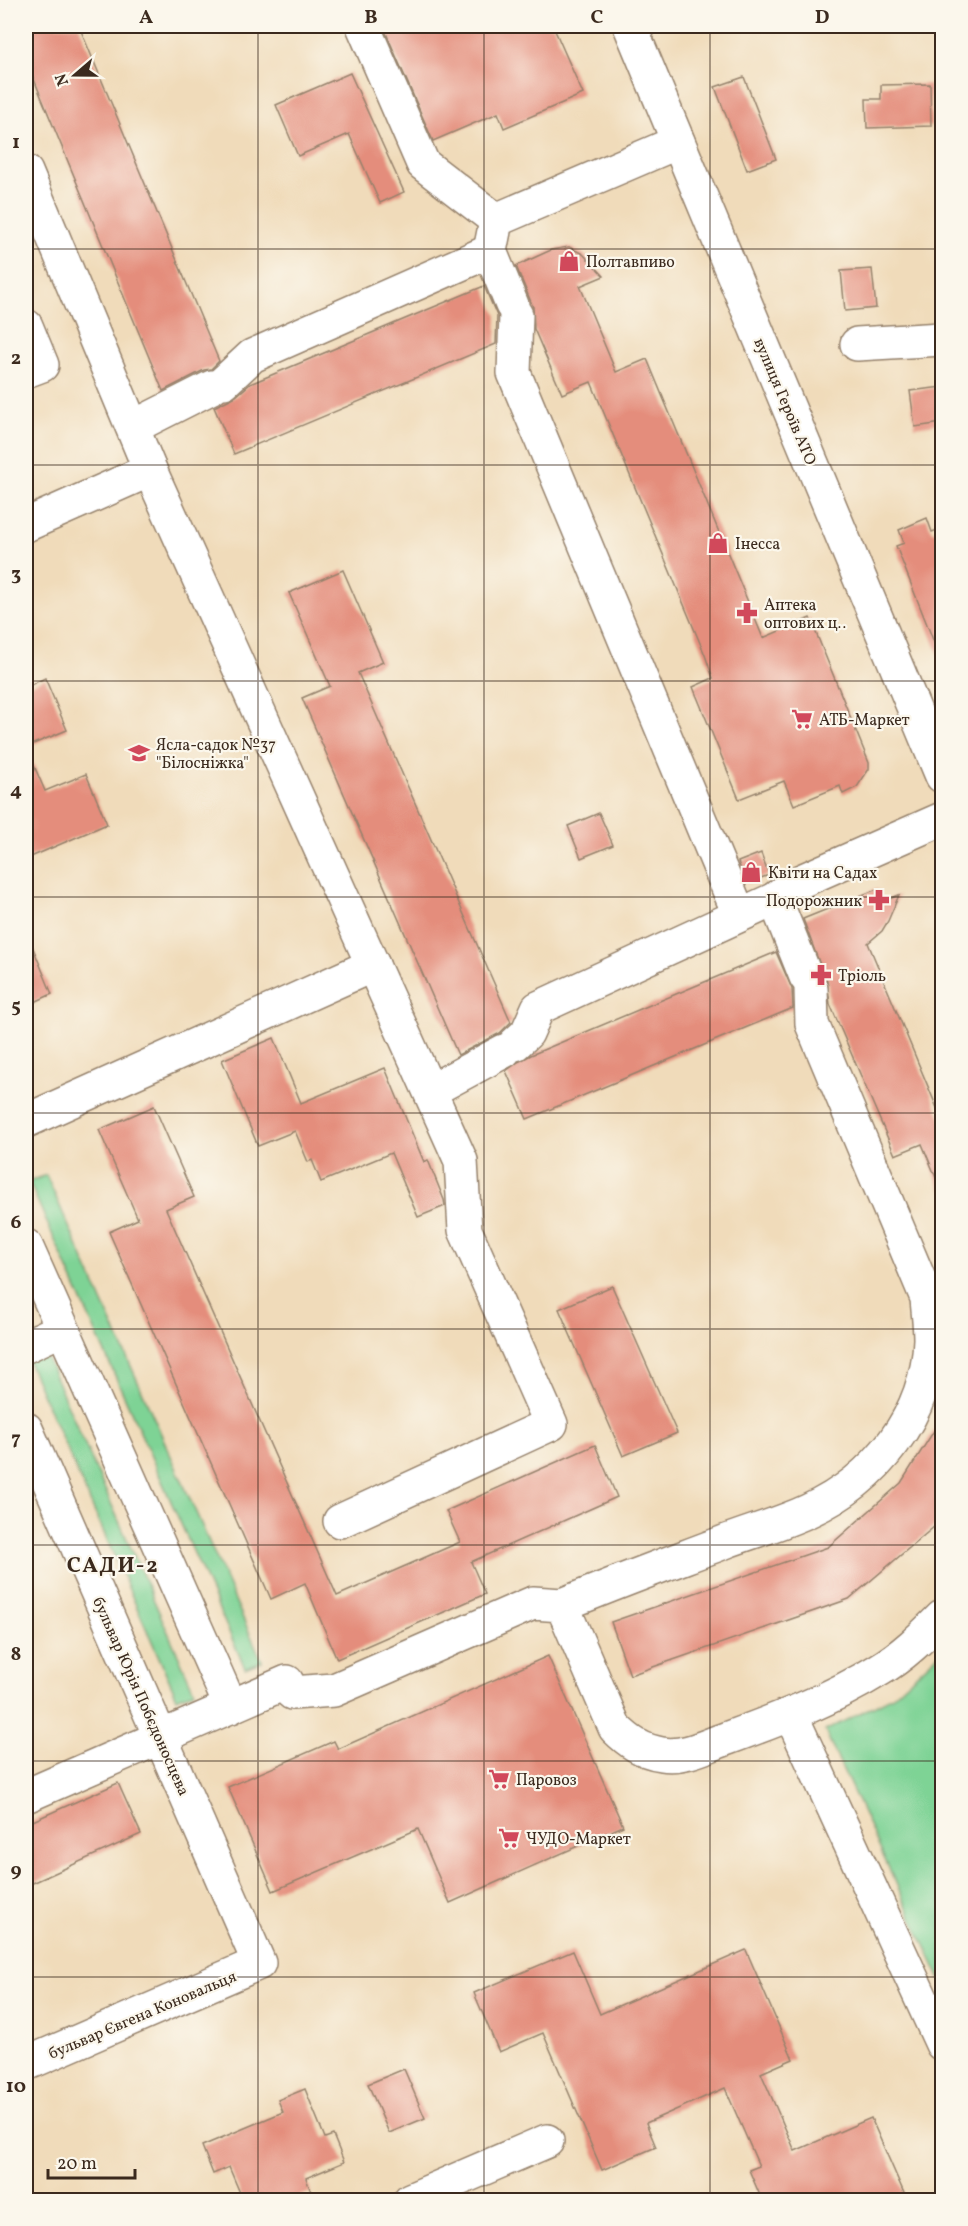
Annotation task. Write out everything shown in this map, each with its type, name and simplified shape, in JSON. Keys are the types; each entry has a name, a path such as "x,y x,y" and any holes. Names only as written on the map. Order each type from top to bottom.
{"street":[{"path":"363,26 423,164 493,236 514,310 514,373 739,914"},
{"name":"вулиця Героїв АТО","path":"630,26 942,776"},
{"path":"133,427 218,385 252,356 678,142"},
{"path":"26,172 150,470 461,1161 465,1230 551,1424 340,1521"},
{"path":"26,326 42,364 26,371"},
{"path":"857,344 942,339"},
{"path":"26,525 150,470"},
{"path":"430,1091 510,1048 527,1033 538,1008 775,899 792,885 942,819"},
{"path":"26,1796 287,1682 292,1693 334,1690 533,1603 562,1605 809,1511 848,1488 883,1458 908,1424 924,1381 930,1339 927,1298 812,1024 808,983 775,899"},
{"path":"26,1121 373,965"},
{"path":"26,1246 231,1707"},
{"path":"26,1346 63,1329"},
{"name":"бульвар Юрія Побєдоносцева","path":"26,1429 259,1963"},
{"path":"562,1605 615,1728 628,1741 642,1749 663,1755 685,1754 791,1715 878,1670 899,1656 942,1617"},
{"path":"791,1715 942,2044"},
{"name":"бульвар Євгена Коновальця","path":"26,2064 259,1963"},
{"path":"410,2200 547,2141"}],"green space":[{"path":"46,1175 262,1661 245,1668 29,1182"},
{"path":"26,1311 194,1691 177,1698 26,1357"},
{"path":"942,1651 942,1982 825,1731 893,1696"}],"building":[{"path":"26,26 79,26 219,361 211,369 204,370 163,391 26,60"},
{"path":"383,26 553,26 583,94 504,128 498,113 433,141"},
{"path":"350,73 404,192 380,203 349,134 298,156 276,105"},
{"path":"744,77 776,159 747,170 715,87"},
{"path":"930,84 931,126 867,128 866,99 881,99 881,85"},
{"path":"569,247 583,254 604,276 580,286 616,372 647,359 763,638 810,618 869,763 869,769 857,787 843,794 840,786 794,805 784,781 739,799 693,687 713,678 705,655 591,382 562,394 534,329 533,307 516,266 551,250"},
{"path":"872,269 876,308 845,311 841,271"},
{"path":"484,286 497,316 496,344 234,454 214,407 236,396 250,384"},
{"path":"942,387 942,423 915,427 910,391"},
{"path":"927,518 932,532 942,528 941,660 896,546 904,543 899,530"},
{"path":"343,570 383,662 358,673 511,1022 500,1033 458,1055 302,698 330,686 289,593"},
{"path":"45,678 67,730 26,747 26,687"},
{"path":"26,747 45,791 86,774 107,824 26,859"},
{"path":"599,813 613,845 581,858 568,826"},
{"name":"Квіти на Садах","path":"761,853 769,875 747,883 738,862"},
{"path":"877,889 882,902 899,895 882,931 868,943 942,1120 942,1192 922,1144 895,1155 830,1004 827,980 803,919"},
{"path":"26,931 52,994 26,1006"},
{"path":"776,952 792,989 793,1008 527,1119 506,1071 518,1062"},
{"path":"274,1038 301,1103 385,1068 424,1162 428,1160 445,1206 418,1217 391,1153 321,1182 312,1160 308,1162 295,1131 258,1146 222,1060"},
{"path":"154,1106 194,1197 166,1209 337,1596 460,1542 446,1511 595,1445 617,1497 471,1562 485,1594 337,1659 305,1583 271,1599 109,1232 138,1219 99,1130"},
{"path":"612,1286 677,1433 623,1456 559,1309"},
{"path":"942,1418 942,1515 935,1526 849,1599 630,1675 611,1622 828,1547 901,1483"},
{"name":"Паровоз","path":"548,1656 623,1826 450,1903 418,1829 273,1891 228,1787 334,1741 338,1749"},
{"path":"118,1783 141,1834 26,1886 26,1824"},
{"path":"746,1950 793,2059 761,2073 795,2151 871,2118 907,2200 762,2200 749,2170 759,2166 725,2088 646,2123 656,2147 602,2170 543,2033 499,2052 474,1993 573,1951 600,2014"},
{"path":"404,2069 425,2118 389,2133 368,2084"},
{"path":"305,2089 325,2138 333,2135 344,2162 306,2178 311,2192 291,2200 243,2200 229,2167 213,2174 202,2146 283,2112 278,2100"}],"place":[{"name":"Полтавпиво","path":"569,261"},
{"name":"Інесса","path":"718,543"},
{"name":"Аптека оптових ц‥","path":"747,613"},
{"name":"АТБ-Маркет","path":"802,719"},
{"name":"Ясла-садок №37 \"Білосніжка\"","path":"139,753"},
{"name":"Квіти на Садах","path":"751,872"},
{"name":"Подорожник","path":"879,900"},
{"name":"Тріоль","path":"821,975"},
{"name":"Паровоз","path":"499,1779"},
{"name":"ЧУДО-Маркет","path":"509,1838"}],"district":[{"name":"САДИ-2","path":"113,1564"}]}
